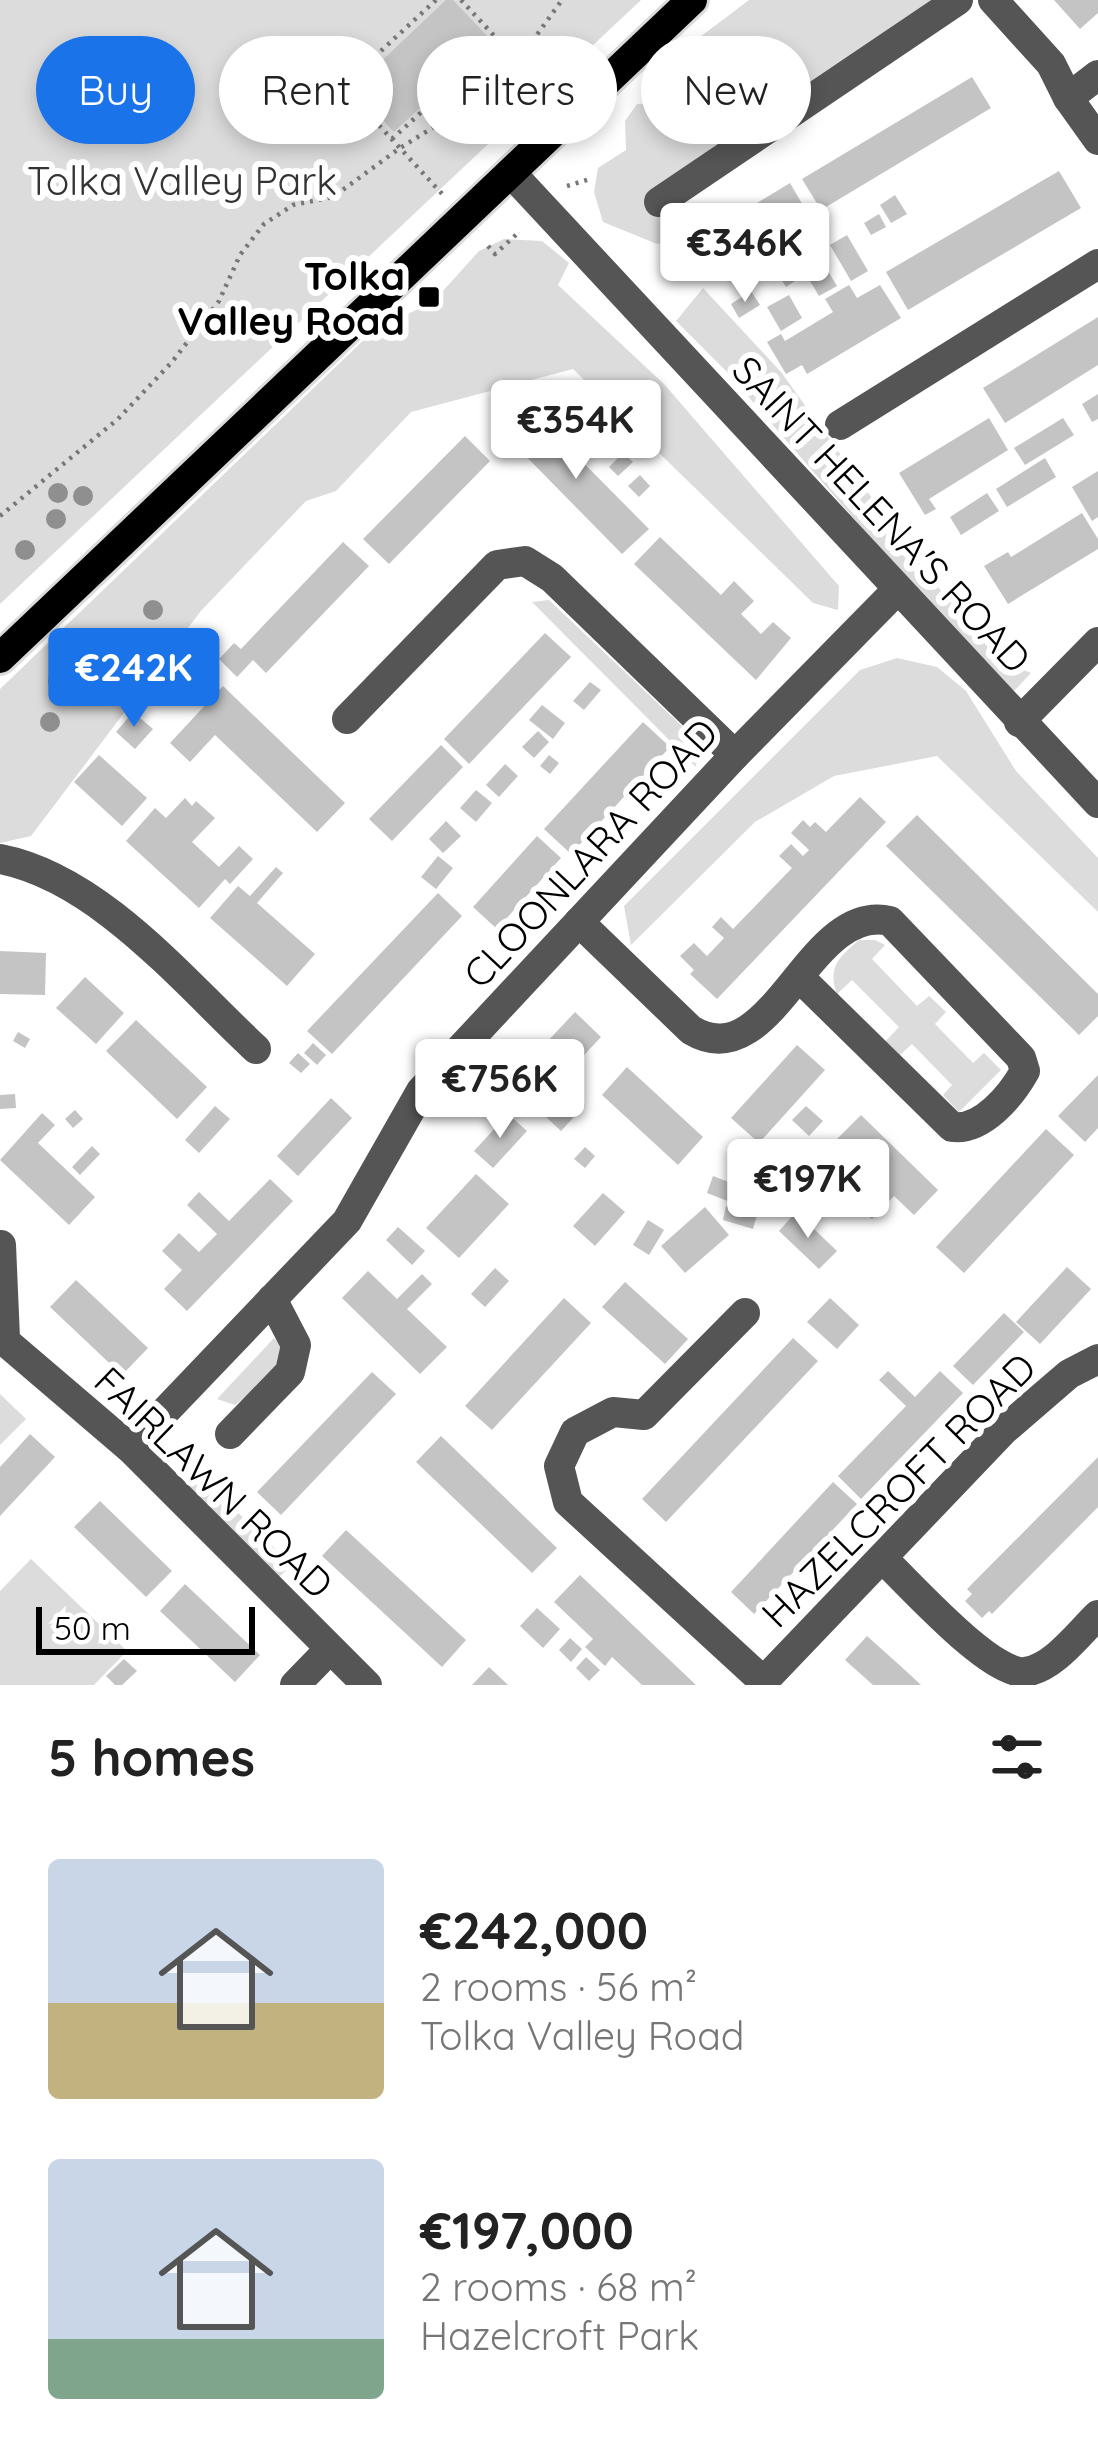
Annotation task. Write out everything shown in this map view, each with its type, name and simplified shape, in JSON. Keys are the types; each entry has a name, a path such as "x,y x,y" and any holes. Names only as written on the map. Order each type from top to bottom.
{"main road":[{"path":"0,658 692,0"}],"street":[{"path":"659,202 958,0"},
{"path":"993,0 1051,64 1098,140"},
{"path":"1068,98 1098,75"},
{"name":"SAINT HELENA'S ROAD","path":"511,173 1098,803"},
{"path":"840,425 1098,264"},
{"path":"346,718 497,565 525,561 552,578 735,754"},
{"name":"CLOONLARA ROAD","path":"130,1448 347,1221 421,1091 735,754 898,589"},
{"path":"1019,722 1098,642"},
{"path":"0,859 66,880 112,914 256,1049"},
{"path":"579,922 691,1030 709,1040 742,1033 839,934 862,920 890,921 1021,1058 1025,1071 980,1123 965,1129 952,1127 799,977"},
{"name":"FAIRLAWN ROAD","path":"2,1245 2,1338 130,1448 367,1685"},
{"path":"230,1434 290,1372 296,1345 272,1299"},
{"path":"745,1313 644,1415 613,1412 575,1432 559,1466 568,1502 762,1683"},
{"name":"HAZELCROFT ROAD","path":"762,1683 1004,1430 1069,1374 1098,1359"},
{"path":"881,1558 993,1664 1024,1672 1052,1660 1098,1615"},
{"path":"296,1685 329,1650"}],"path":[{"path":"393,40 436,0"},
{"path":"393,139 499,41 461,0"},
{"path":"0,517 118,419 172,362 219,301 240,255 263,224 293,205 333,197 400,148 500,86 562,0"},
{"path":"393,141 441,193"},
{"path":"566,186 590,178"},
{"path":"488,246 495,254 518,233"},
{"path":"833,477 853,464"}],"green space":[{"name":"Tolka Valley Park","path":"0,0 641,0 603,36 417,36 417,144 488,144 0,604"},
{"path":"749,0 943,0 811,90 811,36 701,36"},
{"path":"641,104 641,144 732,144 659,194 679,239 657,244 603,222 594,192 598,168 626,150 625,121"},
{"path":"504,239 542,241 569,263 558,285 664,384 839,586 838,610 813,603 573,369 411,412 336,491 306,501 200,612 31,836 0,843 0,689 374,330 433,302 479,251"},
{"path":"703,288 781,372 924,570 997,658 1031,673 1014,691 907,580 727,372 676,321"},
{"path":"549,600 686,730 698,744 696,767 532,602"},
{"path":"897,658 937,667 966,691 1016,771 1098,858 1098,912 937,756 834,776 755,822 631,945 624,906 860,670"},
{"path":"859,940 885,945 872,959 917,1006 929,996 946,1012 935,1024 973,1063 984,1053 1001,1070 959,1112 943,1095 952,1085 912,1044 899,1056 885,1042 899,1027 852,980 837,994 833,977 837,964"},
{"path":"274,1338 284,1348 274,1373 235,1405 217,1399"},
{"path":"0,1394 26,1419 0,1445"},
{"path":"197,1473 292,1565 278,1578 185,1489"},
{"path":"31,1559 127,1651 94,1685 0,1685 0,1591"}],"building":[{"path":"446,0 453,0 487,36 417,36 417,111 394,132 393,50"},
{"path":"1054,0 1098,0 1098,13 1080,29"},
{"path":"972,77 991,108 821,210 802,179"},
{"path":"1059,171 1081,208 908,310 886,272"},
{"path":"790,183 811,219 721,274 699,238"},
{"path":"895,195 907,214 891,223 880,205"},
{"path":"879,214 886,227 871,235 864,223"},
{"path":"847,235 868,271 851,281 830,245"},
{"path":"797,256 807,273 786,287 775,269"},
{"path":"825,266 837,286 819,296 807,276"},
{"path":"849,285 857,298 880,285 901,318 807,374 802,365 786,374 767,342 781,334 785,341 833,312 825,299"},
{"path":"751,291 760,305 739,318 731,304"},
{"path":"789,295 802,318 781,331 767,307"},
{"path":"1098,317 1098,365 1005,423 983,388"},
{"path":"574,380 588,394 569,413 555,399"},
{"path":"1098,394 1098,419 1092,422 1082,404"},
{"path":"530,409 649,529 622,554 504,434"},
{"path":"989,418 1008,450 929,499 936,509 925,515 899,473"},
{"path":"1063,418 1074,435 1025,465 1014,448"},
{"path":"619,422 626,429 605,449 598,443"},
{"path":"465,436 490,461 389,564 363,539"},
{"path":"623,453 633,462 618,476 609,467"},
{"path":"1045,458 1056,477 1007,507 996,489"},
{"path":"1098,471 1098,517 1092,521 1072,487"},
{"path":"640,475 650,486 639,497 628,486"},
{"path":"987,493 999,511 961,535 950,517"},
{"path":"1082,513 1098,539 1098,549 1008,604 984,566 1008,552 1011,557"},
{"path":"660,537 721,595 734,581 754,601 741,614 761,634 773,622 791,638 756,680 634,564"},
{"path":"343,542 369,566 266,673 253,660 237,677 219,659 234,643 241,649"},
{"path":"545,633 571,657 469,764 444,739"},
{"path":"185,636 207,651 177,694 155,679"},
{"path":"590,682 601,690 584,710 573,701"},
{"path":"223,686 345,803 317,832 215,735 190,762 170,743"},
{"path":"542,705 565,723 553,739 529,720"},
{"path":"133,712 153,729 135,749 116,732"},
{"path":"643,722 670,747 571,854 544,829"},
{"path":"538,731 549,742 534,758 522,747"},
{"path":"441,745 463,767 392,841 369,819"},
{"path":"99,755 147,798 122,826 74,782"},
{"path":"549,755 559,763 550,774 540,766"},
{"path":"505,764 518,776 499,797 486,785"},
{"path":"476,790 492,803 476,822 460,808"},
{"path":"860,797 886,822 717,999 690,974 694,970 680,956 694,943 707,956 724,938 712,927 721,917 733,929 792,868 779,856 791,844 803,856 809,850 791,833 803,820 810,827 815,822 826,832"},
{"path":"185,798 192,806 196,801 215,818 192,842 219,867 239,846 253,859 230,884 225,879 199,908 126,841 155,808 166,818"},
{"path":"917,815 1098,994 1098,1016 1079,1035 886,846"},
{"path":"446,821 461,836 443,853 429,839"},
{"path":"537,836 561,858 497,929 473,907"},
{"path":"438,856 453,868 436,889 421,877"},
{"path":"276,867 283,873 257,903 315,954 287,986 210,918 238,886 250,896"},
{"path":"438,893 462,916 332,1054 307,1031"},
{"path":"0,951 46,953 45,995 0,994"},
{"path":"85,977 124,1013 96,1044 56,1008"},
{"path":"575,1012 601,1037 529,1114 503,1089"},
{"path":"136,1020 207,1087 177,1119 106,1051"},
{"path":"18,1032 30,1039 25,1048 13,1041"},
{"path":"313,1043 326,1055 317,1065 304,1053"},
{"path":"797,1045 825,1070 759,1143 731,1118"},
{"path":"298,1053 310,1064 301,1073 289,1063"},
{"path":"627,1067 703,1137 678,1165 602,1095"},
{"path":"1098,1075 1098,1128 1085,1142 1058,1116"},
{"path":"570,1092 585,1105 561,1131 546,1117"},
{"path":"15,1094 16,1108 0,1109 0,1095"},
{"path":"331,1098 352,1118 298,1176 277,1156"},
{"path":"215,1106 230,1119 199,1153 185,1140"},
{"path":"806,1106 823,1121 809,1136 792,1120"},
{"path":"75,1110 83,1119 73,1128 65,1119"},
{"path":"42,1113 55,1125 38,1143 95,1197 69,1225 0,1160"},
{"path":"508,1114 527,1131 493,1168 474,1151"},
{"path":"861,1115 938,1190 914,1215 894,1196 872,1219 860,1208 882,1185 855,1159 834,1181 820,1167 841,1145 836,1140"},
{"path":"1046,1129 1074,1155 964,1273 936,1247"},
{"path":"92,1146 100,1154 80,1175 72,1167"},
{"path":"585,1147 595,1156 585,1168 574,1159"},
{"path":"476,1174 509,1204 459,1258 426,1228"},
{"path":"713,1176 749,1190 743,1207 707,1193"},
{"path":"270,1179 293,1201 187,1311 164,1289 182,1270 162,1251 179,1233 199,1252 217,1234 187,1205 199,1192 229,1221"},
{"path":"603,1193 625,1212 595,1246 573,1226"},
{"path":"726,1206 757,1215 753,1229 723,1220"},
{"path":"705,1207 729,1235 685,1273 661,1246"},
{"path":"796,1212 837,1251 819,1269 779,1231"},
{"path":"648,1220 664,1230 649,1255 633,1245"},
{"path":"398,1227 425,1251 412,1265 386,1240"},
{"path":"1067,1267 1091,1289 1040,1344 1016,1322"},
{"path":"495,1268 509,1281 485,1307 471,1294"},
{"path":"368,1271 397,1299 422,1274 432,1284 407,1309 447,1347 420,1374 342,1298"},
{"path":"76,1280 148,1348 122,1375 50,1307"},
{"path":"625,1282 688,1339 665,1364 602,1307"},
{"path":"564,1298 591,1323 492,1430 465,1406"},
{"path":"830,1298 859,1325 837,1349 807,1322"},
{"path":"1004,1313 1024,1332 973,1385 953,1366"},
{"path":"793,1338 818,1361 666,1522 642,1499"},
{"path":"888,1371 915,1397 940,1371 963,1393 861,1499 838,1476 906,1406 879,1380"},
{"path":"372,1372 396,1394 281,1515 257,1492"},
{"path":"30,1434 55,1457 0,1516 0,1467"},
{"path":"441,1436 557,1548 532,1573 416,1462"},
{"path":"1098,1457 1098,1507 992,1614 989,1611 982,1618 965,1601 972,1594 967,1589"},
{"path":"833,1482 857,1504 754,1614 731,1592"},
{"path":"100,1501 172,1571 146,1597 74,1527"},
{"path":"346,1530 466,1640 442,1667 322,1556"},
{"path":"580,1575 696,1685 642,1685 612,1657 605,1666 585,1647 593,1639 554,1602"},
{"path":"185,1584 260,1655 235,1682 160,1611"},
{"path":"537,1608 560,1629 543,1648 520,1626"},
{"path":"867,1636 921,1685 873,1685 845,1660"},
{"path":"570,1638 582,1649 571,1662 559,1650"},
{"path":"586,1657 600,1670 589,1681 576,1668"},
{"path":"124,1659 137,1671 122,1685 115,1685 106,1676"},
{"path":"489,1667 508,1685 472,1685"}],"place":[{"name":"Tolka Valley Road","path":"429,297"}]}
